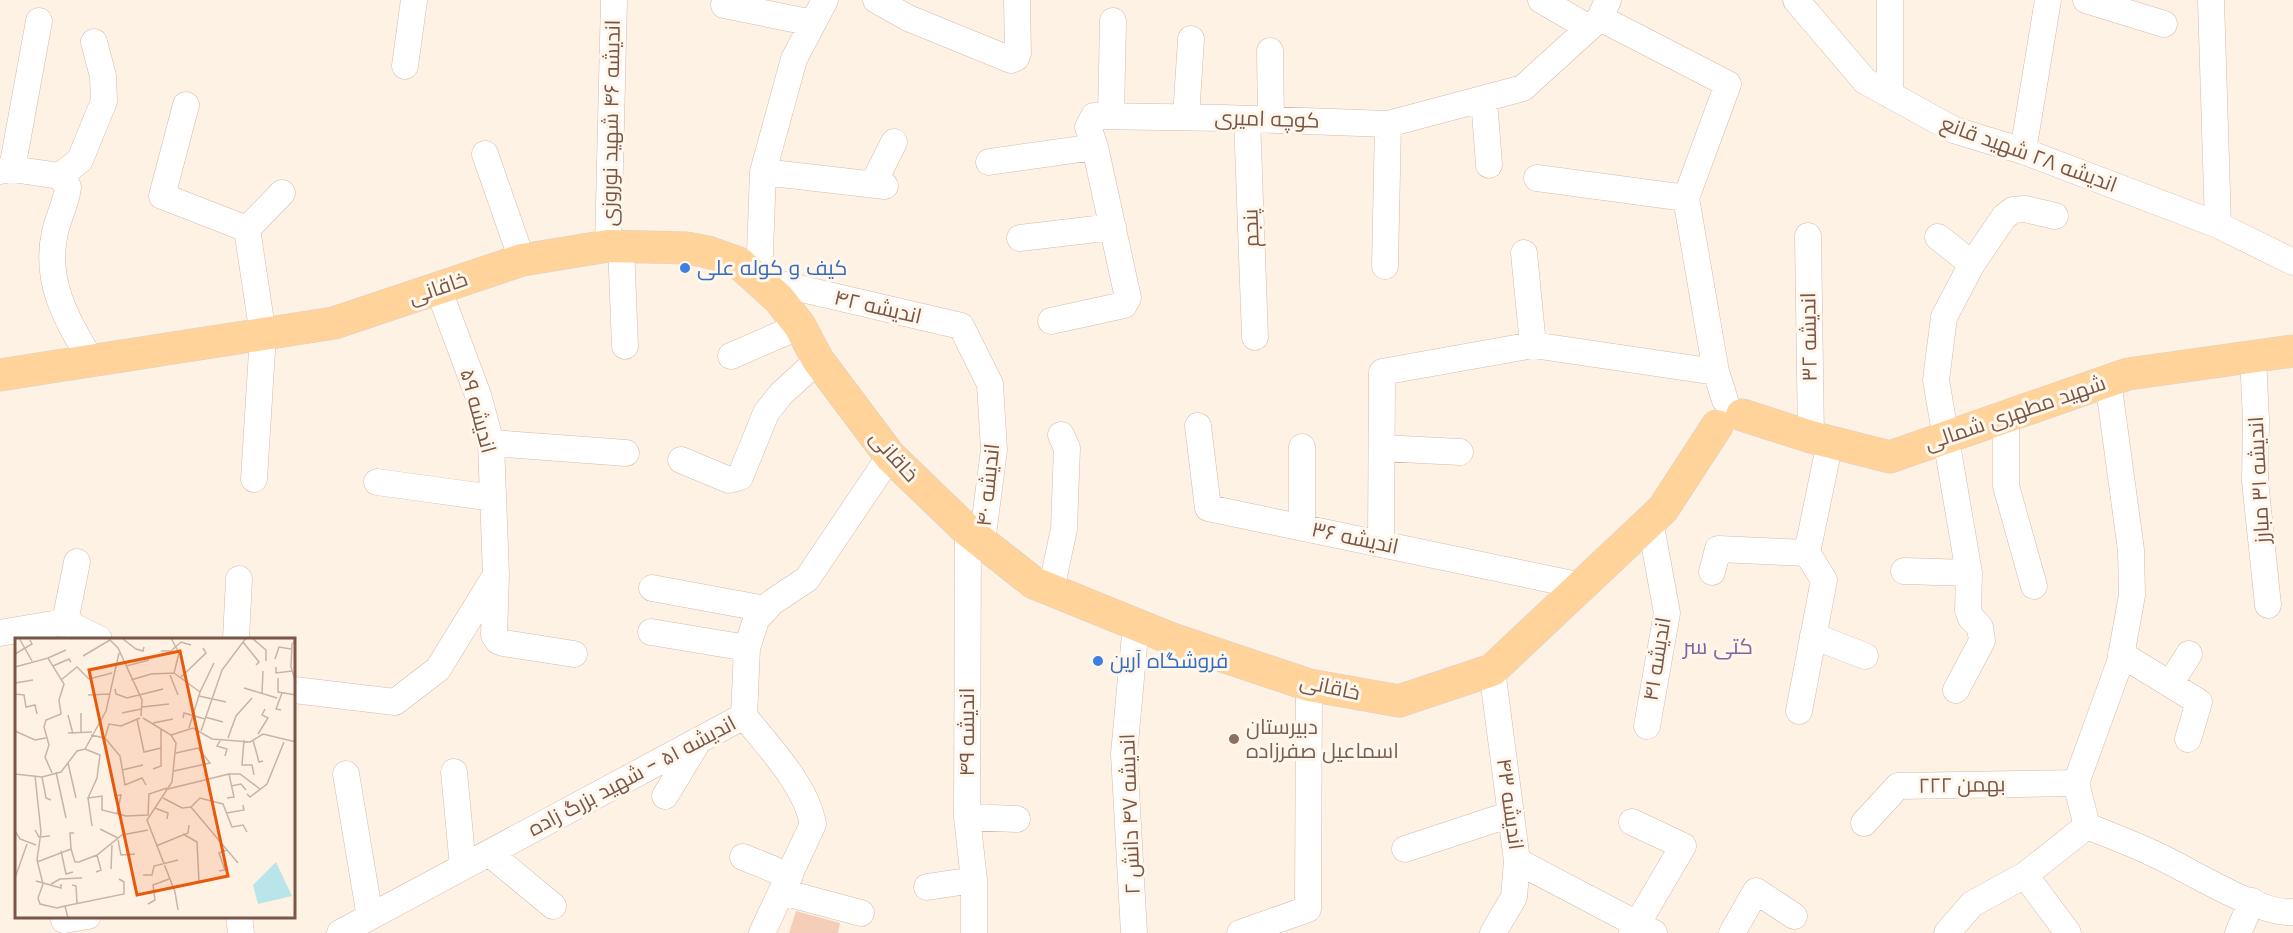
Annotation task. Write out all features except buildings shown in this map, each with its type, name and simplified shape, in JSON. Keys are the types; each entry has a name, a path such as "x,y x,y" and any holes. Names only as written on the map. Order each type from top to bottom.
{"main road":[{"name":"خاقانی","path":"0,375 90,359 334,323 522,260 615,246 686,248 708,252 739,262 779,299 801,326 819,360 890,456 975,536 1034,583 1172,639 1309,685 1399,701 1492,670 1663,509 1728,414"},
{"name":"شهید مطهری شمالی","path":"1728,414 1890,457 2128,374 2293,351"}],"street":[{"path":"405,66 414,0"},
{"name":"اندیشه ۴۶ شهید نوروزی","path":"614,0 615,246 625,346"},
{"path":"759,279 763,172 794,59 825,0"},
{"path":"876,0 908,18 1011,60 1016,58 1018,53 1017,0"},
{"path":"1541,0 1599,15 1728,84 1686,198 1716,372 1728,414"},
{"name":"اندیشه ۲۸ شهید قانع","path":"1796,0 1865,81 1954,130 2023,151 2218,225 2293,262"},
{"path":"1890,0 1890,95"},
{"path":"2086,0 2164,24"},
{"path":"2211,0 2218,225"},
{"path":"2023,151 2041,1"},
{"path":"724,5 813,22"},
{"name":"کوچه امیری","path":"1051,321 1124,305 1128,298 1095,147 1088,127 1094,116 1388,124 1523,88 1599,15"},
{"path":"39,21 6,170 60,176 80,160 104,101 103,76 94,42"},
{"path":"1112,116 1113,21"},
{"path":"1186,117 1191,39"},
{"name":"پنجم","path":"1255,337 1259,119 1270,51"},
{"path":"1484,99 1488,165"},
{"path":"186,105 162,195 247,229"},
{"path":"1385,266 1388,124"},
{"path":"763,172 879,185 894,142"},
{"path":"989,162 1095,147"},
{"path":"485,154 522,260"},
{"path":"60,176 68,187 66,203 55,231 51,265 60,304 90,359"},
{"path":"1537,178 1686,198"},
{"path":"247,229 282,193"},
{"path":"1956,690 1982,641 1980,627 1971,618 1968,610 1969,573 1948,437 1936,380 1944,317 1972,264 2004,217 2013,210 2025,209 2055,216"},
{"path":"1020,238 1113,227"},
{"path":"247,229 263,335 254,479"},
{"name":"اندیشه ۳۲","path":"1807,553 1820,439 1808,236"},
{"path":"1938,237 1972,264"},
{"path":"1524,253 1533,345"},
{"name":"اندیشه ۴۲","path":"759,279 961,326"},
{"name":"اندیشه ۵۹","path":"438,288 478,395 491,443 496,575 494,635 498,641 574,654"},
{"path":"731,356 801,326"},
{"name":"اندیشه ۴۰","path":"961,326 990,384 994,450 975,536"},
{"path":"1382,543 1382,372 1533,345 1716,372"},
{"name":"اندیشه ۳۱ مبارز","path":"2253,356 2256,420 2255,482 2268,605"},
{"path":"681,460 729,480 740,477 766,413 781,394 819,360"},
{"path":"2087,826 2076,783 2121,654 2132,596 2132,550 2108,381"},
{"path":"2006,416 2006,486 2034,586"},
{"name":"اندیشه ۳۶","path":"1198,426 1208,508 1582,586"},
{"path":"1051,590 1064,530 1067,448 1061,435"},
{"path":"491,443 626,453"},
{"path":"1302,447 1302,527"},
{"path":"1382,448 1460,452"},
{"name":"اندیشه ۵۱ - شهید بزرگ زاده","path":"340,933 744,716 747,648 756,620 766,609 807,579 890,456"},
{"path":"377,482 493,498"},
{"name":"اندیشه ۴۱","path":"1647,726 1667,613 1650,521"},
{"name":"اندیشه ۴۹","path":"974,933 974,880 967,817 975,536"},
{"path":"1712,572 1718,549 1807,553 1824,580 1799,711"},
{"path":"65,622 77,562"},
{"path":"1904,571 1969,573"},
{"path":"296,690 395,702 438,669 496,575"},
{"path":"236,638 239,579"},
{"path":"652,588 766,609"},
{"path":"0,633 65,622 97,638"},
{"name":"اندیشه ۴۷ دانش ۲","path":"1134,933 1124,754 1136,624"},
{"path":"651,632 747,648"},
{"path":"1813,636 1865,656"},
{"path":"2121,654 2199,702 2188,739"},
{"path":"2170,684 2189,654"},
{"name":"اندیشه ۴۳","path":"1492,670 1517,861 1514,897 1493,933"},
{"path":"1240,933 1308,909 1309,685"},
{"path":"744,716 788,772 811,813 813,824 762,933"},
{"path":"665,796 699,740"},
{"path":"454,772 463,867"},
{"path":"346,774 370,917"},
{"name":"۲۲بهمن ۲","path":"1864,823 1898,786 2076,783"},
{"path":"1405,849 1511,814"},
{"path":"967,817 1017,819"},
{"path":"1517,861 1641,930 1683,846 1632,822"},
{"path":"1947,933 1972,904 2025,875 2087,826"},
{"path":"2087,826 2152,852 2252,902 2280,913 2293,912"},
{"path":"489,853 553,906"},
{"path":"743,856 786,884 861,913"},
{"path":"2025,875 2068,933"},
{"path":"927,887 974,880"},
{"path":"1731,933 1756,891 1794,916"},
{"path":"2238,933 2252,902"},
{"path":"239,918 242,933"}],"place":[{"name":"کیف و کوله علی","path":"685,268"},
{"name":"فروشگاه آرین","path":"1098,661"},
{"name":"دبیرستان اسماعیل صفرزاده","path":"1234,739"}],"district":[{"name":"کتی سر","path":"1718,646"}]}
